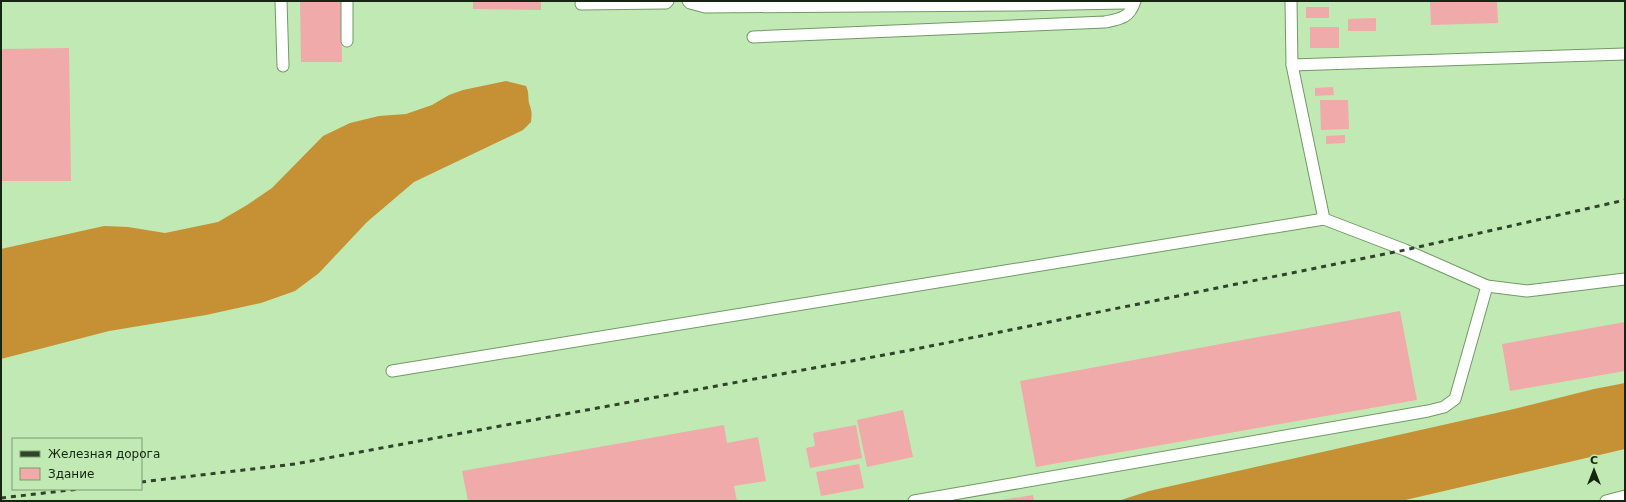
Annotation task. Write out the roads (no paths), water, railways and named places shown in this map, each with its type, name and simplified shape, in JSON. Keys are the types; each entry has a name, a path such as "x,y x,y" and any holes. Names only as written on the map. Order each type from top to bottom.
{"lane":[{"path":"282,1 283,66"},
{"path":"347,1 347,41"},
{"path":"581,4 666,3 668,1"},
{"path":"688,1 690,3 705,7 1125,3 1128,1"},
{"path":"752,37 1105,22 1122,18 1133,10 1135,1"},
{"path":"1292,1 1292,65 1324,218"},
{"path":"1292,65 1625,54"},
{"path":"392,370 1324,218 1405,250 1487,286 1527,291 1625,279"},
{"path":"914,501 1444,407 1455,399 1487,286"},
{"path":"1606,501 1625,496"}],"railway":[{"path":"142,482 295,464 911,350 1405,250 1625,200"},
{"path":"1,498 70,490"}]}
